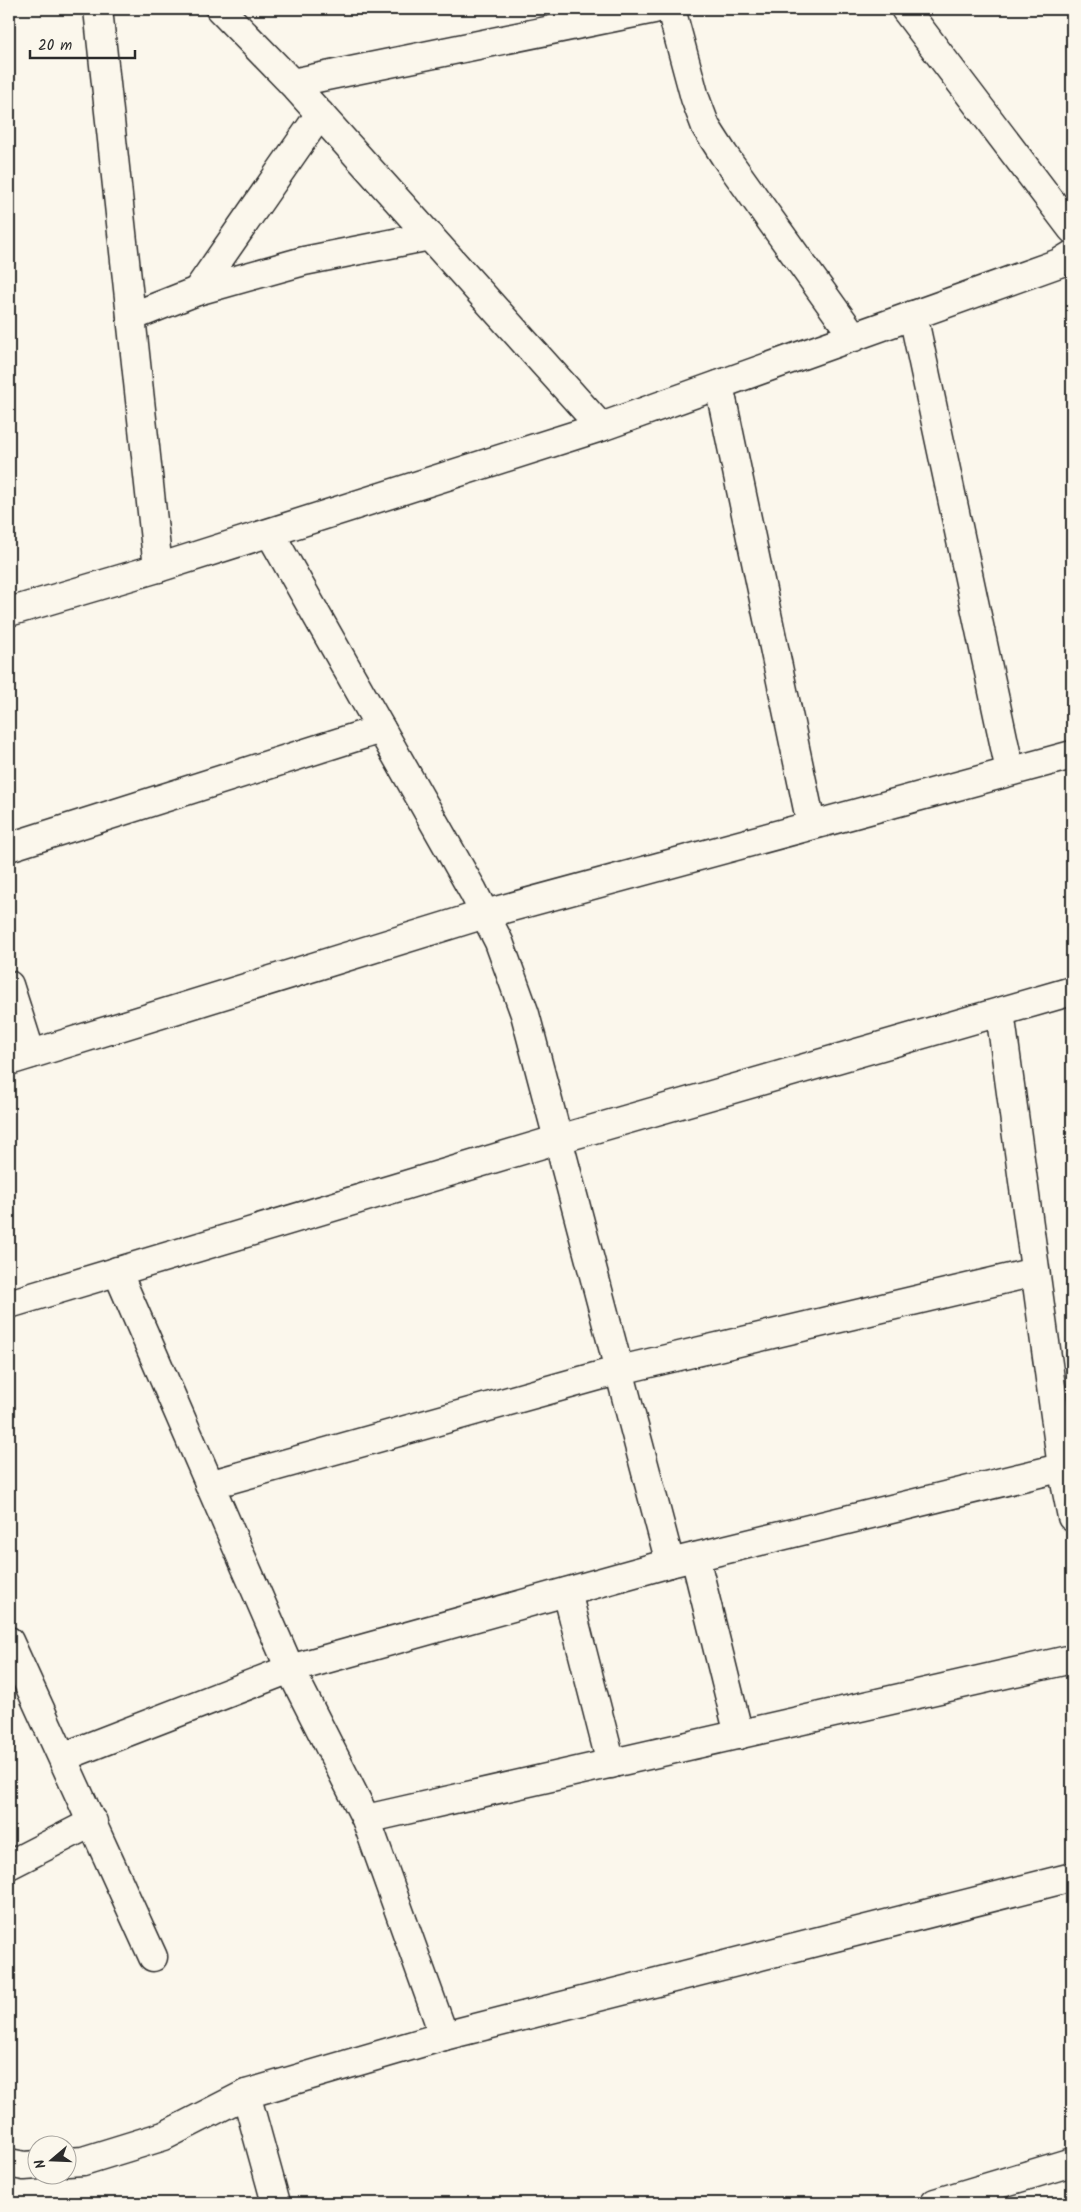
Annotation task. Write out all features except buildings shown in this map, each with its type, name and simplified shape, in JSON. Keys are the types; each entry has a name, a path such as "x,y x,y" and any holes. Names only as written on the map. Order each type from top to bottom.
{"street":[{"path":"220,9 292,83 601,427"},
{"path":"292,83 654,9"},
{"path":"671,9 695,98 706,127 854,337"},
{"path":"905,9 1072,229"},
{"path":"104,14 131,317 158,568"},
{"path":"197,291 320,114"},
{"path":"131,317 197,291 304,261 430,236"},
{"path":"9,612 270,533 601,427 1059,264 1072,255"},
{"path":"913,316 1010,772"},
{"path":"719,385 811,824"},
{"path":"270,533 485,914 498,942 525,1014 560,1139 620,1370 739,1735"},
{"path":"9,847 381,729"},
{"path":"9,985 20,1058 485,914 811,824 1072,755"},
{"path":"9,1304 560,1139 1072,991"},
{"path":"1000,1012 1035,1272 1067,1466 1072,1517"},
{"path":"117,1271 290,1669 366,1819 444,2036"},
{"path":"209,1485 620,1370 1035,1272"},
{"path":"63,1756 290,1669 683,1560 1067,1466"},
{"path":"567,1592 612,1764"},
{"path":"9,1641 153,1957"},
{"path":"366,1819 1072,1660"},
{"path":"9,1865 93,1822"},
{"path":"78,2161 164,2136 246,2094 444,2036 1072,1877"},
{"path":"246,2094 276,2203"},
{"path":"935,2203 1072,2162"},
{"path":"9,2163 28,2165"}]}
